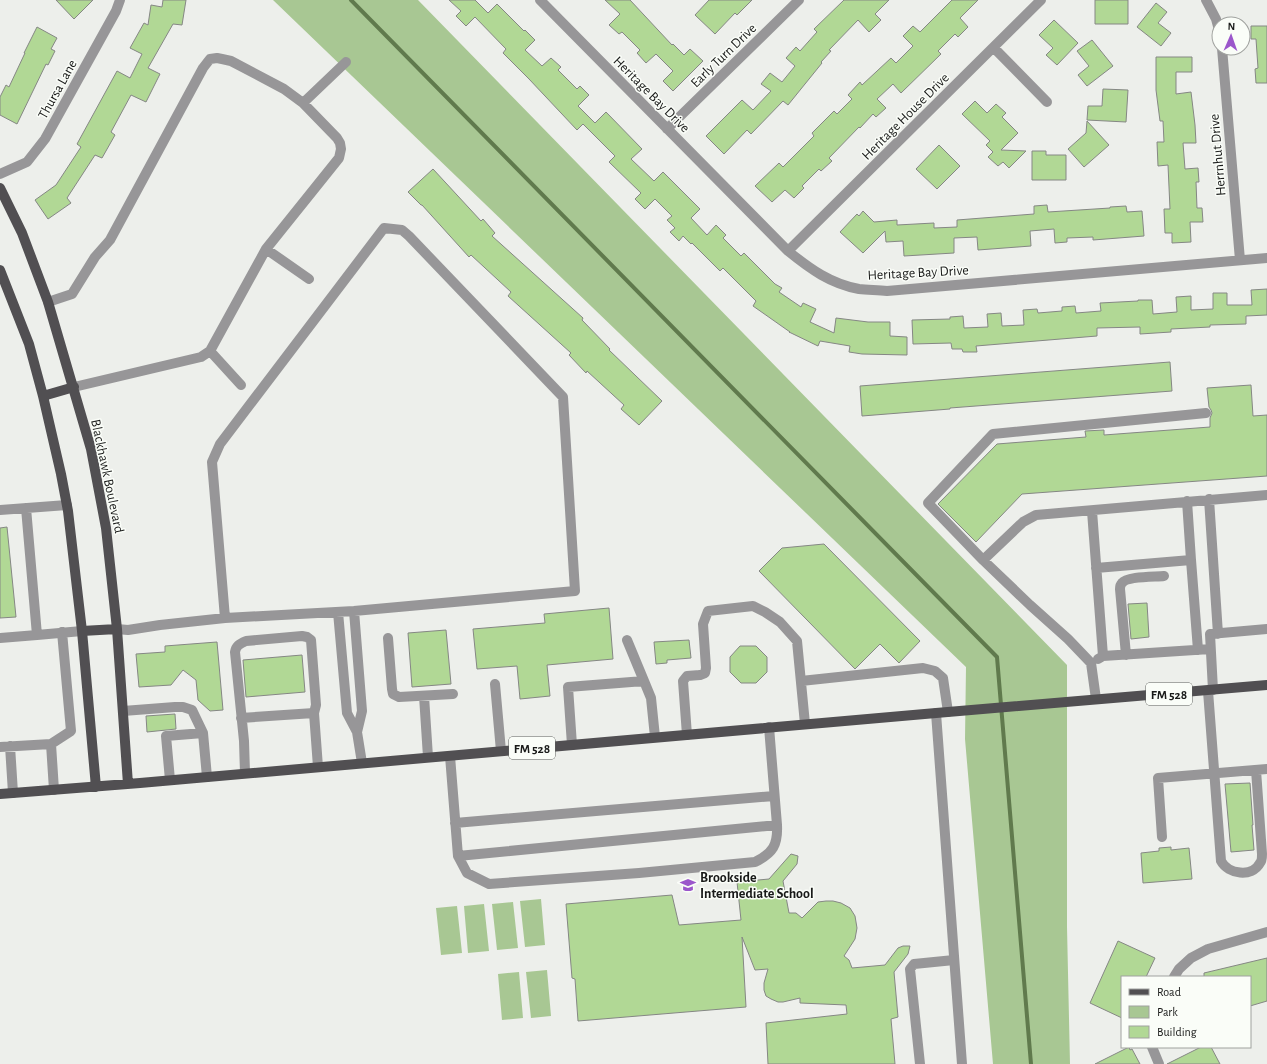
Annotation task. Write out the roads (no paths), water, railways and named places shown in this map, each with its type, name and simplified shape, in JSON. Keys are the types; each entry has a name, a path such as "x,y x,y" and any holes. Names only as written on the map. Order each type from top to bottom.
{"main road":[{"name":"Blackhawk Boulevard","path":"0,188 22,233 48,302 91,449 106,528 117,629 128,784"},
{"path":"0,270 28,344 43,396 67,504 82,631 96,787"},
{"path":"43,396 74,387"},
{"path":"82,631 117,629"},
{"name":"FM 528","path":"0,794 245,774 936,712 1267,686"}],"street":[{"name":"Thursa Lane","path":"0,174 27,162 45,139 116,11 120,0"},
{"name":"Heritage Bay Drive","path":"540,0 788,251 808,268 843,285 860,289 887,291 1267,258"},
{"name":"Early Turn Drive","path":"667,130 799,0"},
{"name":"Heritage House Drive","path":"788,251 1041,0"},
{"path":"1206,0 1214,16"},
{"path":"994,48 1047,102"},
{"name":"Herrnhut Drive","path":"1223,56 1240,260"},
{"path":"48,302 72,294 95,257 110,240 203,68 210,59 217,58 231,61 284,89 304,103 340,143 339,158 266,249 210,351 201,357 74,387"},
{"path":"304,103 346,62"},
{"path":"117,629 128,630 225,618 354,611 373,608 575,591 562,397 402,230 384,228 220,444 212,462 225,618"},
{"path":"266,249 309,278"},
{"path":"210,351 241,385"},
{"path":"1096,699 1091,663 1068,639 983,560 928,503 993,434 1206,413"},
{"path":"983,560 1023,522 1036,515 1267,495"},
{"path":"1210,499 1218,634"},
{"path":"1187,501 1198,650"},
{"path":"0,510 67,504"},
{"path":"26,508 37,635"},
{"path":"1092,510 1103,656"},
{"path":"1096,568 1191,560"},
{"path":"1126,655 1120,589 1121,583 1134,578 1164,576"},
{"path":"687,735 683,681 687,676 705,673 706,668 703,624 708,611 753,606 780,622 797,641 805,724"},
{"path":"354,611 362,711 357,732"},
{"path":"338,612 347,712 357,732 362,763"},
{"path":"1256,770 1262,854 1260,864 1250,871 1234,872 1224,866 1221,861 1214,773 1210,690 1210,634 1267,629"},
{"path":"0,638 82,631"},
{"path":"13,793 5,747 51,744 71,731 62,632"},
{"path":"245,774 244,741 235,652 239,644 246,642 302,636 311,640 316,705 314,713 318,767"},
{"path":"341,639 356,638"},
{"path":"388,638 393,694 399,697 453,694"},
{"path":"628,640 651,698 655,737"},
{"path":"1091,663 1103,656 1210,649"},
{"path":"801,681 923,668 936,671 943,678 948,712"},
{"path":"572,745 568,688 644,681"},
{"path":"495,684 501,751"},
{"path":"424,696 428,757"},
{"path":"123,711 183,707 192,710 203,733 207,777"},
{"path":"936,712 962,1064"},
{"path":"241,718 314,713"},
{"path":"450,756 458,856 467,873 488,884 639,873 755,862 766,857 775,846 778,836 769,728"},
{"path":"170,780 166,736 203,733"},
{"path":"51,744 54,790"},
{"path":"1162,837 1158,778 1267,769"},
{"path":"455,823 774,796"},
{"path":"458,856 777,825"},
{"path":"1175,976 1179,968 1191,958 1208,949 1267,932"},
{"path":"920,1064 910,969 914,964 954,960"},
{"path":"1152,1048 1159,1064"}],"waterway":[{"path":"351,0 997,657 1031,1064"}],"place":[{"name":"Brookside Intermediate School","path":"688,885"}]}
